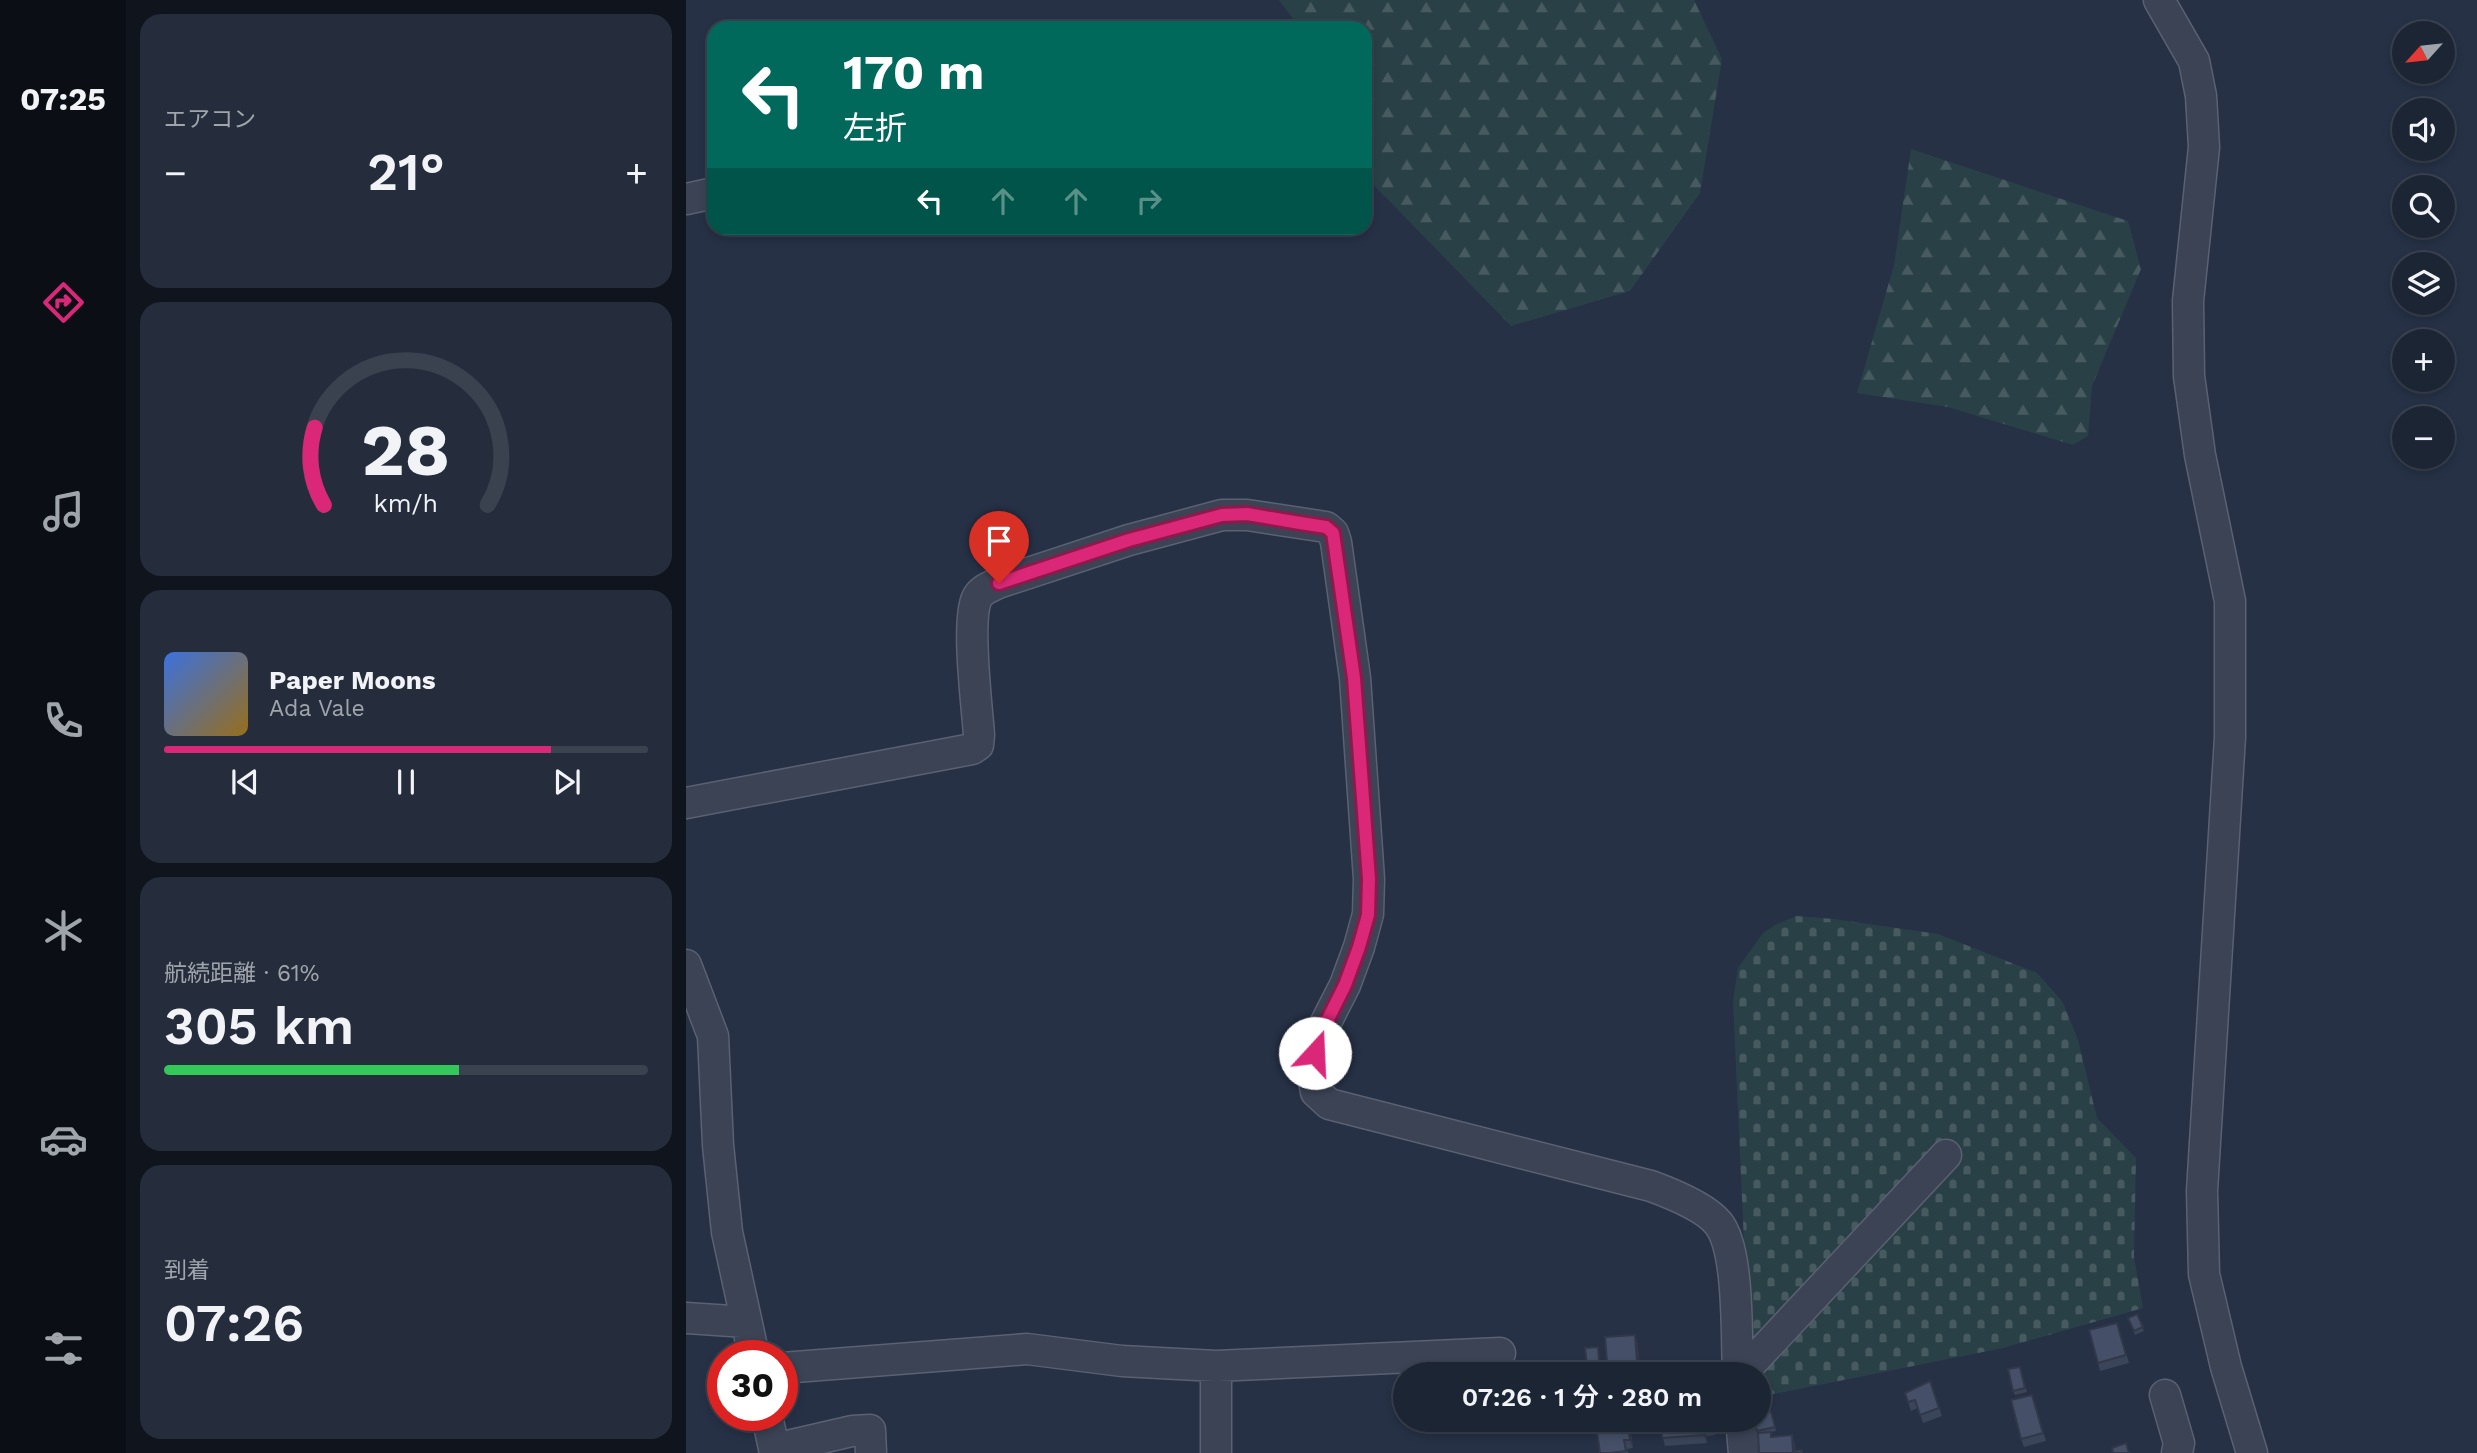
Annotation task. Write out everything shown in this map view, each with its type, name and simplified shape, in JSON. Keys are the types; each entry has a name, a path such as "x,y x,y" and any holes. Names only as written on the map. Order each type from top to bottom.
{"street":[{"path":"2160,0 2194,61 2201,96 2204,147 2188,301 2189,376 2200,455 2230,601 2230,737 2202,1191 2204,1274 2226,1367 2252,1453"},
{"path":"686,199 707,194"},
{"path":"686,803 978,746 971,619 977,597 984,590 999,583 1142,536 1222,515 1247,514 1326,527 1333,533 1336,542 1354,678 1369,879 1368,915 1359,947 1345,985 1319,1037 1312,1070 1316,1092 1329,1104 1651,1186 1683,1198 1718,1223 1730,1248 1738,1362"},
{"path":"686,965 713,1036 718,1145 727,1232 750,1340"},
{"path":"1750,1362 1946,1155"},
{"path":"686,1318 746,1322"},
{"path":"798,1367 1027,1349 1122,1361 1216,1366 1500,1353"},
{"path":"1216,1366 1216,1453"},
{"path":"2165,1395 2179,1443 2177,1453"},
{"path":"770,1431 775,1451 852,1431 870,1430 871,1453"},
{"path":"1742,1432 1744,1453"}],"green space":[{"path":"1279,0 1694,0 1722,59 1700,193 1630,291 1511,326 1372,183 1372,21 1295,21"},
{"path":"1911,149 2128,221 2141,269 2092,386 2088,436 2073,445 1948,407 1857,393 1894,265"},
{"path":"1796,916 1938,934 2037,973 2062,1001 2078,1040 2097,1118 2136,1158 2134,1257 2143,1308 2003,1348 1771,1395 1771,1362 1749,1362 1733,1001 1738,968 1763,933"}],"building":[{"path":"2137,1314 2143,1327 2134,1331 2128,1318"},
{"path":"2117,1323 2126,1355 2098,1363 2089,1330"},
{"path":"1635,1335 1637,1362 1607,1362 1605,1337"},
{"path":"1598,1347 1599,1362 1587,1362 1585,1348"},
{"path":"2020,1367 2025,1388 2013,1391 2008,1369"},
{"path":"1930,1381 1939,1408 1920,1415 1915,1400 1908,1402 1905,1393"},
{"path":"2032,1395 2043,1433 2021,1439 2011,1400"},
{"path":"1771,1411 1775,1427 1771,1428"},
{"path":"1597,1432 1629,1432 1630,1440 1624,1440 1626,1451 1600,1453"},
{"path":"1662,1432 1704,1432 1704,1435 1662,1438"},
{"path":"1771,1432 1771,1437 1792,1435 1793,1451 1802,1450 1802,1453 1759,1453 1758,1433"},
{"path":"2126,1443 2129,1453 2113,1453 2112,1448"}],"route":[{"path":"999,583 1129,540 1195,520 1222,515 1247,514 1326,527 1333,533 1354,678 1369,879 1368,915 1345,985 1319,1037 1315,1053"}]}
